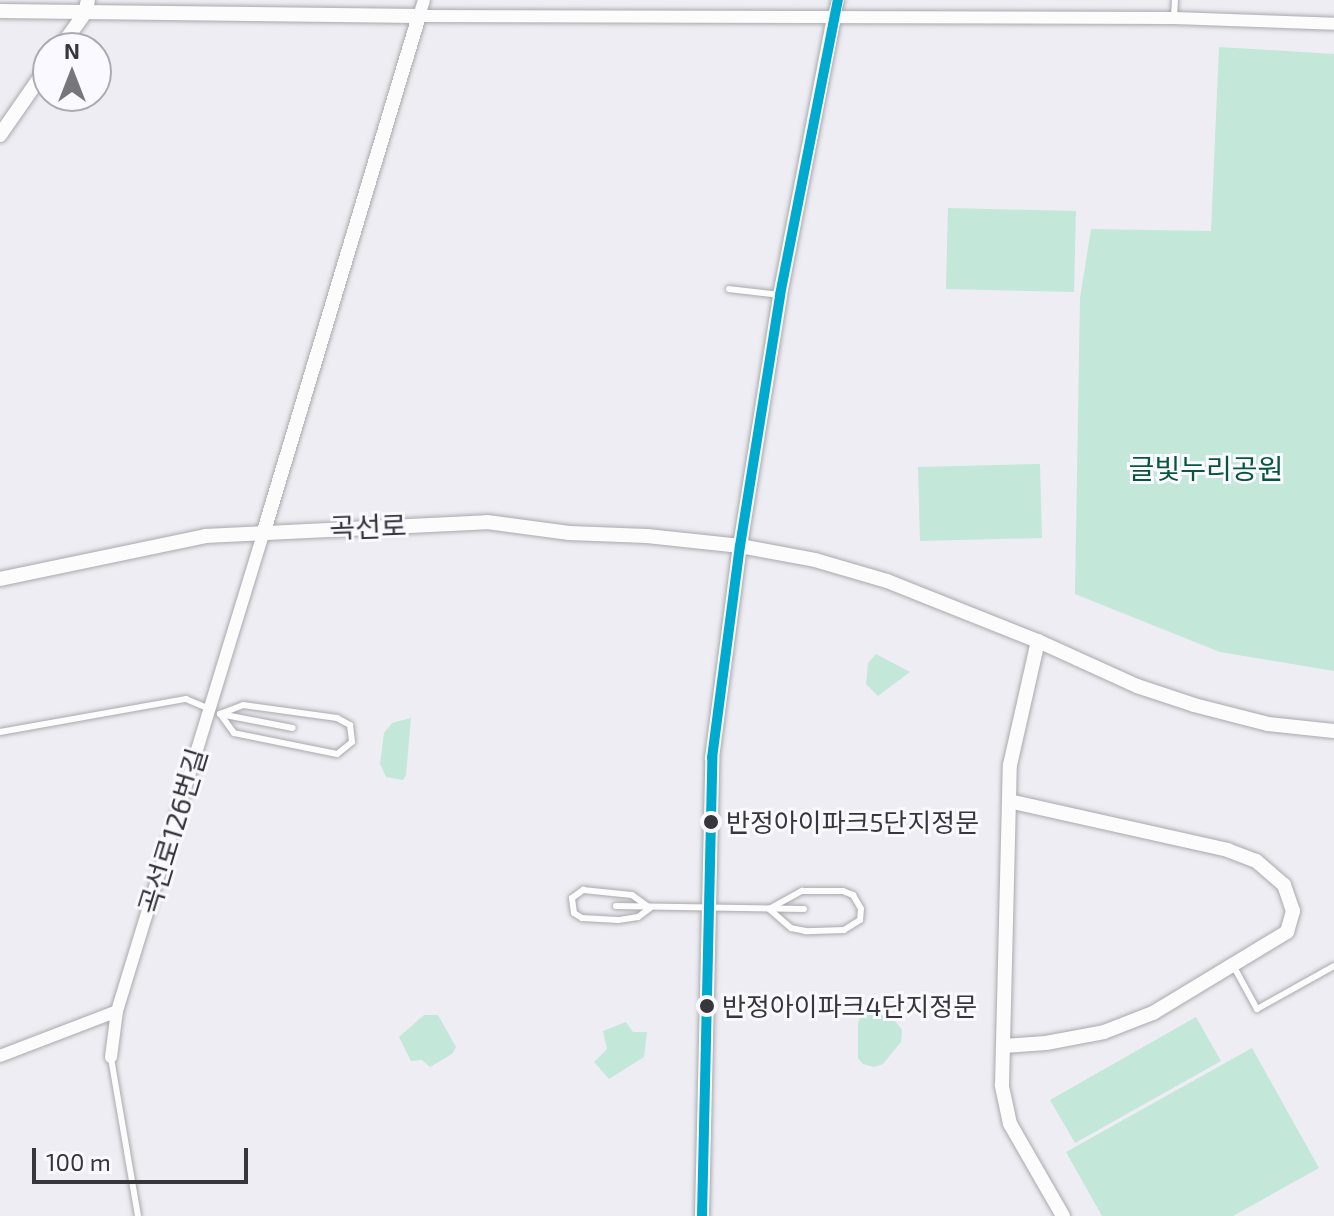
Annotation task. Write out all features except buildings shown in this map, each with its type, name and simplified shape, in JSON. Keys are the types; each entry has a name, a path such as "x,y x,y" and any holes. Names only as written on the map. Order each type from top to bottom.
{"street":[{"path":"264,531 424,0"},
{"path":"702,1216 712,758 740,546 780,295 838,0"},
{"path":"70,32 86,6"},
{"path":"0,11 86,6 419,16 1174,18 1334,24"},
{"path":"0,135 32,89"},
{"name":"곡선로","path":"0,579 205,536 264,531 487,522 569,533 647,536 740,546 815,560 887,581 1038,641 1137,686 1194,705 1268,724 1334,731"},
{"name":"곡선로126번길","path":"111,1057 117,1011 212,712 264,531"},
{"path":"1038,641 1010,765 1002,1085 1010,1124 1063,1216"},
{"path":"1004,1046 1046,1043 1104,1032 1153,1013 1287,932 1293,911 1284,885 1256,861 1228,850 1009,801"},
{"path":"0,1056 117,1011"}],"lane":[{"path":"1174,18 1175,0"},
{"path":"729,289 780,295"},
{"path":"0,732 186,699 212,712 293,728"},
{"path":"243,705 337,718 350,725 354,737 349,747 337,754 234,733 212,712 243,705"},
{"path":"583,890 612,891 632,895 650,908 638,917 601,921 574,913 572,898 583,890"},
{"path":"802,891 843,891 853,895 861,909 860,920 853,927 806,931 791,928 769,909 802,891"},
{"path":"616,906 804,909"},
{"path":"1233,966 1257,1009 1334,966"},
{"path":"111,1057 138,1216"}],"green space":[{"name":"글빛누리공원","path":"1219,47 1334,54 1334,671 1220,652 1075,594 1080,298 1091,229 1211,231"},
{"path":"948,208 1076,211 1074,292 946,289"},
{"path":"1040,464 1042,538 920,541 918,467"},
{"path":"876,654 910,672 878,696 866,684 868,663"},
{"path":"411,718 406,775 403,780 386,777 380,764 384,733 392,723"},
{"path":"868,1008 896,1022 902,1030 901,1042 883,1064 874,1067 863,1064 858,1058 858,1023 863,1010"},
{"path":"424,1015 438,1015 456,1047 452,1054 430,1067 422,1060 411,1061 399,1037"},
{"path":"1196,1017 1221,1061 1075,1143 1050,1100"},
{"path":"626,1022 633,1032 647,1032 644,1057 609,1079 594,1062 607,1049 603,1031"},
{"path":"1252,1048 1319,1168 1233,1216 1102,1216 1066,1152"}],"transit line":[{"path":"702,1216 712,758 740,546 780,295 838,0"}],"place":[{"name":"반정아이파크5단지정문","path":"711,822"},
{"name":"반정아이파크4단지정문","path":"707,1006"}]}
